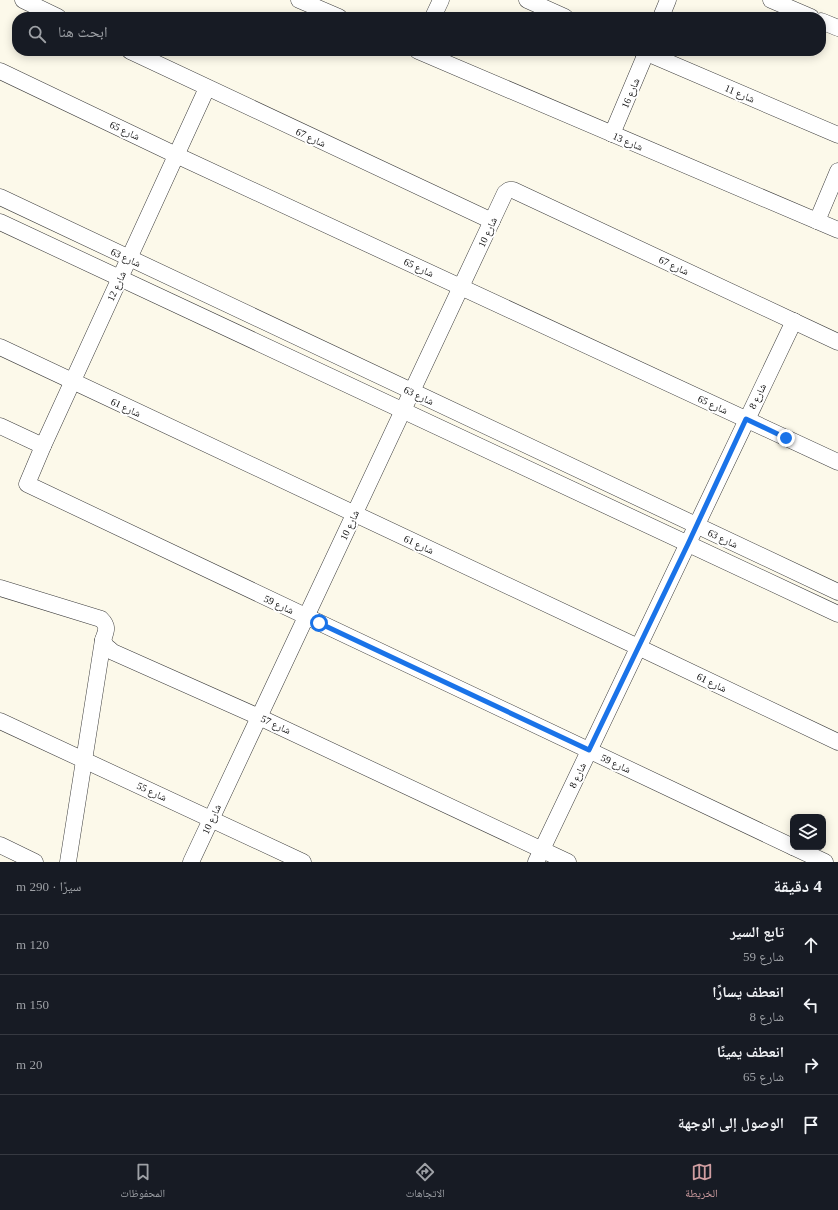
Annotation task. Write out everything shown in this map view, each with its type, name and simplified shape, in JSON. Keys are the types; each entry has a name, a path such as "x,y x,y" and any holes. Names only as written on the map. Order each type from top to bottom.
{"street":[{"path":"23,0 48,12"},
{"path":"300,0 328,12"},
{"path":"435,12 441,0"},
{"path":"527,0 554,12"},
{"path":"663,12 668,0"},
{"path":"771,0 799,12"},
{"path":"826,23 838,28"},
{"name":"شارع 67","path":"140,56 492,222"},
{"name":"شارع 13","path":"430,56 838,230"},
{"name":"شارع 16","path":"612,134 643,56"},
{"name":"شارع 11","path":"654,56 838,135"},
{"name":"شارع 65","path":"0,71 176,155 838,462"},
{"name":"شارع 12","path":"27,484 72,382 207,88"},
{"path":"817,221 838,171"},
{"name":"شارع 67","path":"508,190 513,190 520,193 838,342"},
{"name":"شارع 10","path":"191,862 505,193 508,190"},
{"name":"شارع 63","path":"0,197 838,592"},
{"name":"شارع 63","path":"0,222 838,614"},
{"name":"شارع 8","path":"539,856 794,321"},
{"name":"شارع 61","path":"0,347 838,742"},
{"path":"0,426 43,446"},
{"name":"شارع 59","path":"27,484 790,846"},
{"path":"0,588 101,619 106,623 107,627 103,640 68,862"},
{"name":"شارع 57","path":"103,640 106,646 113,652 259,717 539,856 568,862"},
{"name":"شارع 55","path":"0,721 303,862"},
{"path":"0,845 35,862"},
{"name":"شارع 59","path":"799,850 825,862"}],"route":[{"path":"319,623 589,750 746,419 786,438"}]}
